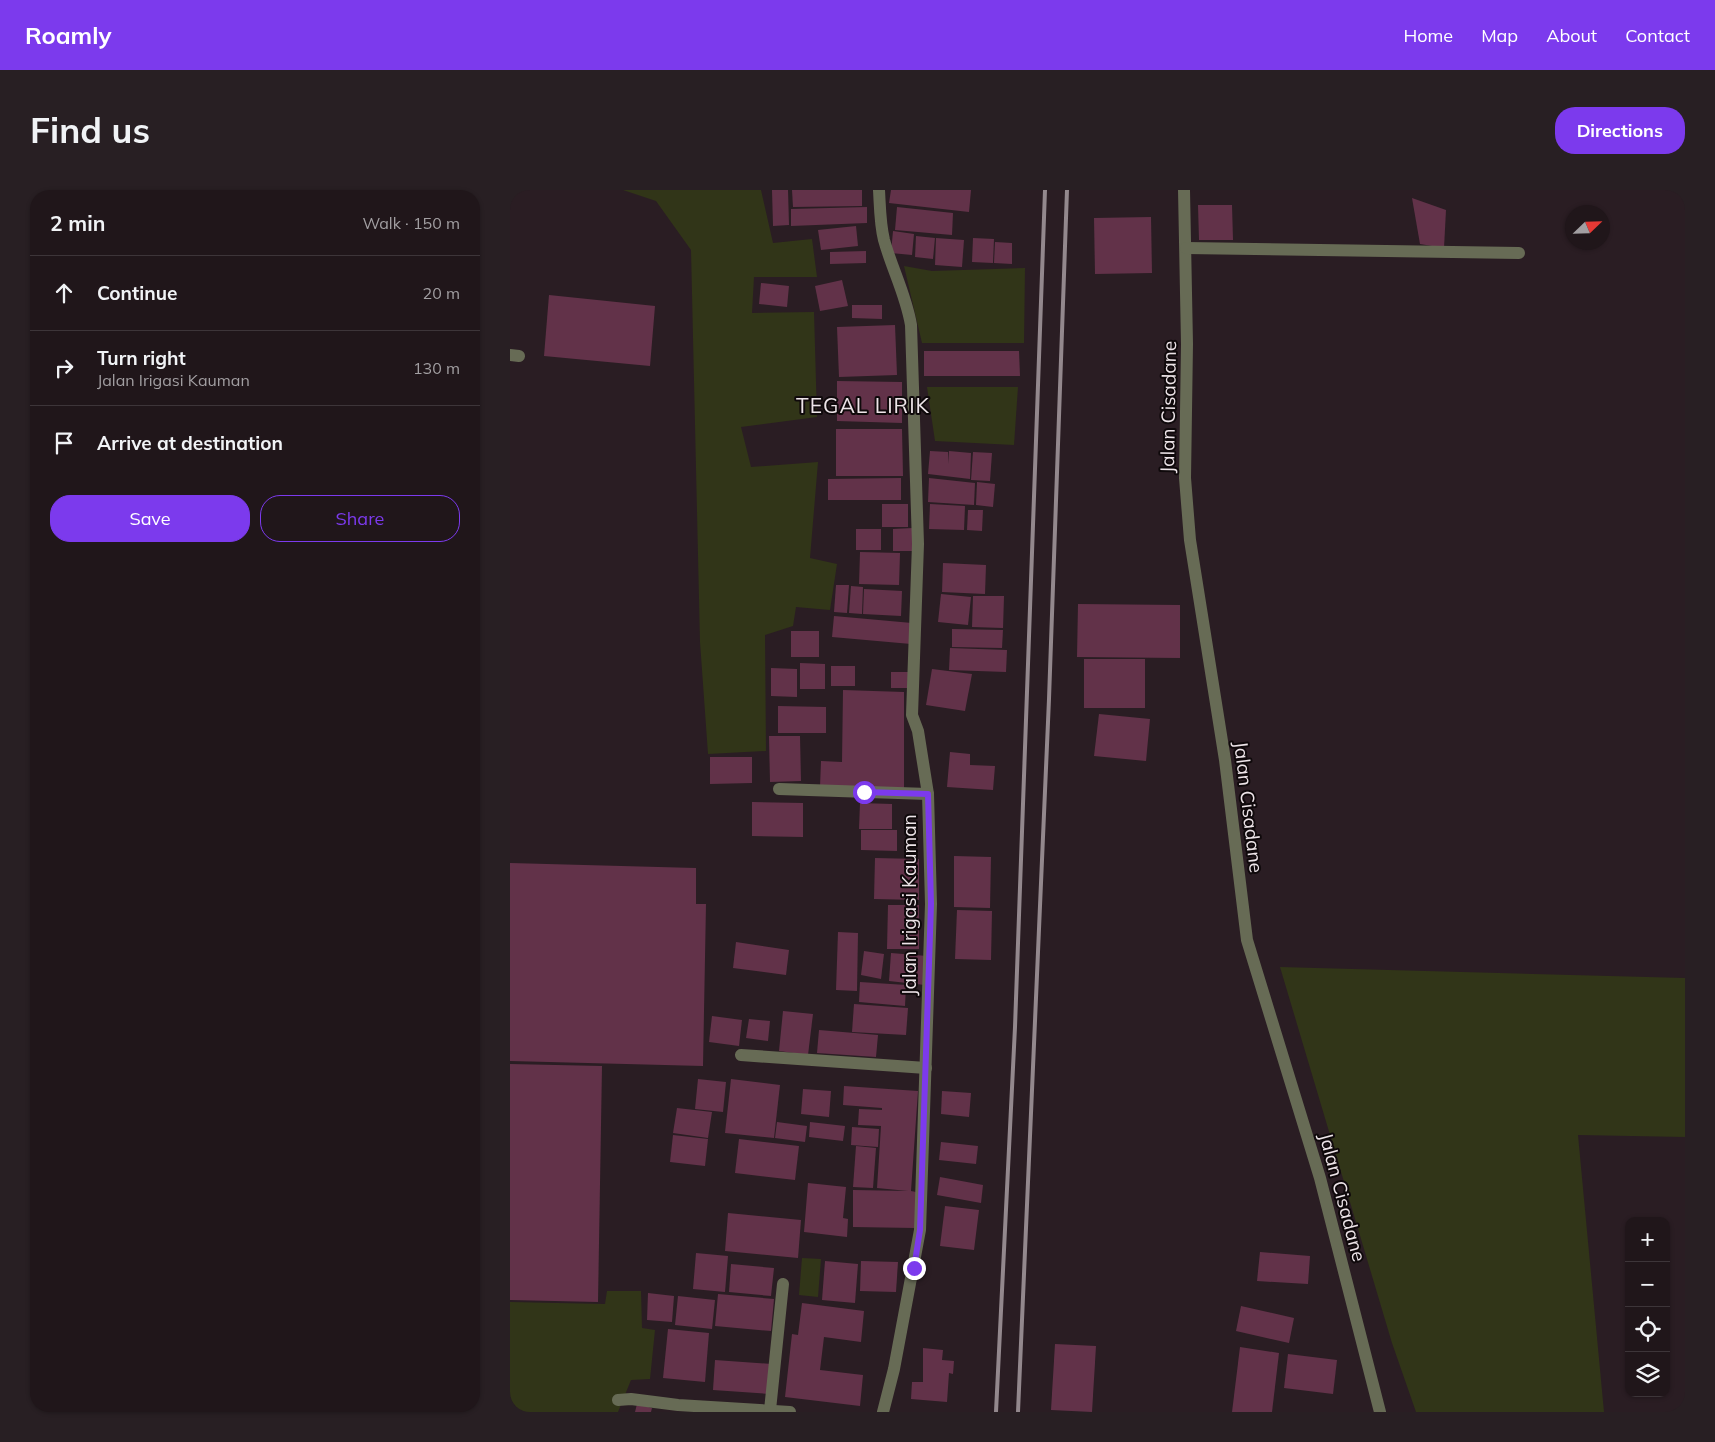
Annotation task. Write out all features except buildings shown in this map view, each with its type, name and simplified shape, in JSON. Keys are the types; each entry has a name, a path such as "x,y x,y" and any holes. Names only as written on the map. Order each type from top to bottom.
{"street":[{"name":"Jalan Irigasi Kauman","path":"879,190 881,225 906,298 911,325 918,544 912,715 918,731 928,794 931,904 920,1230 894,1369 883,1412"},
{"name":"Jalan Cisadane","path":"1184,190 1188,344 1185,478 1190,540 1225,760 1247,940 1320,1178 1380,1412"},
{"path":"1186,248 1519,253"},
{"path":"779,789 928,794"},
{"path":"741,1055 926,1068"},
{"path":"770,1410 783,1284"},
{"path":"618,1400 631,1399 733,1410 790,1412"}],"green space":[{"path":"623,190 761,190 773,243 812,239 817,277 754,277 752,313 814,312 817,417 741,427 751,467 818,462 810,558 837,564 830,610 796,607 793,626 765,635 766,751 708,754 700,642 691,250 656,201"},
{"path":"904,266 932,271 1025,268 1024,343 922,343"},
{"path":"927,387 1018,387 1014,445 935,441"},
{"path":"1280,967 1685,978 1685,1137 1578,1135 1604,1412 1416,1412 1392,1343"},
{"path":"802,1258 821,1259 818,1297 799,1295"},
{"path":"607,1291 641,1291 642,1328 655,1330 650,1379 631,1380 618,1412 510,1412 510,1302 605,1304"}],"railway":[{"path":"996,1412 1015,1027 1045,190"},
{"path":"1018,1412 1049,699 1067,190"}],"district":[{"name":"TEGAL LIRIK","path":"863,406"}],"route":[{"path":"864,792 928,794 931,904 920,1230 914,1268"}]}
